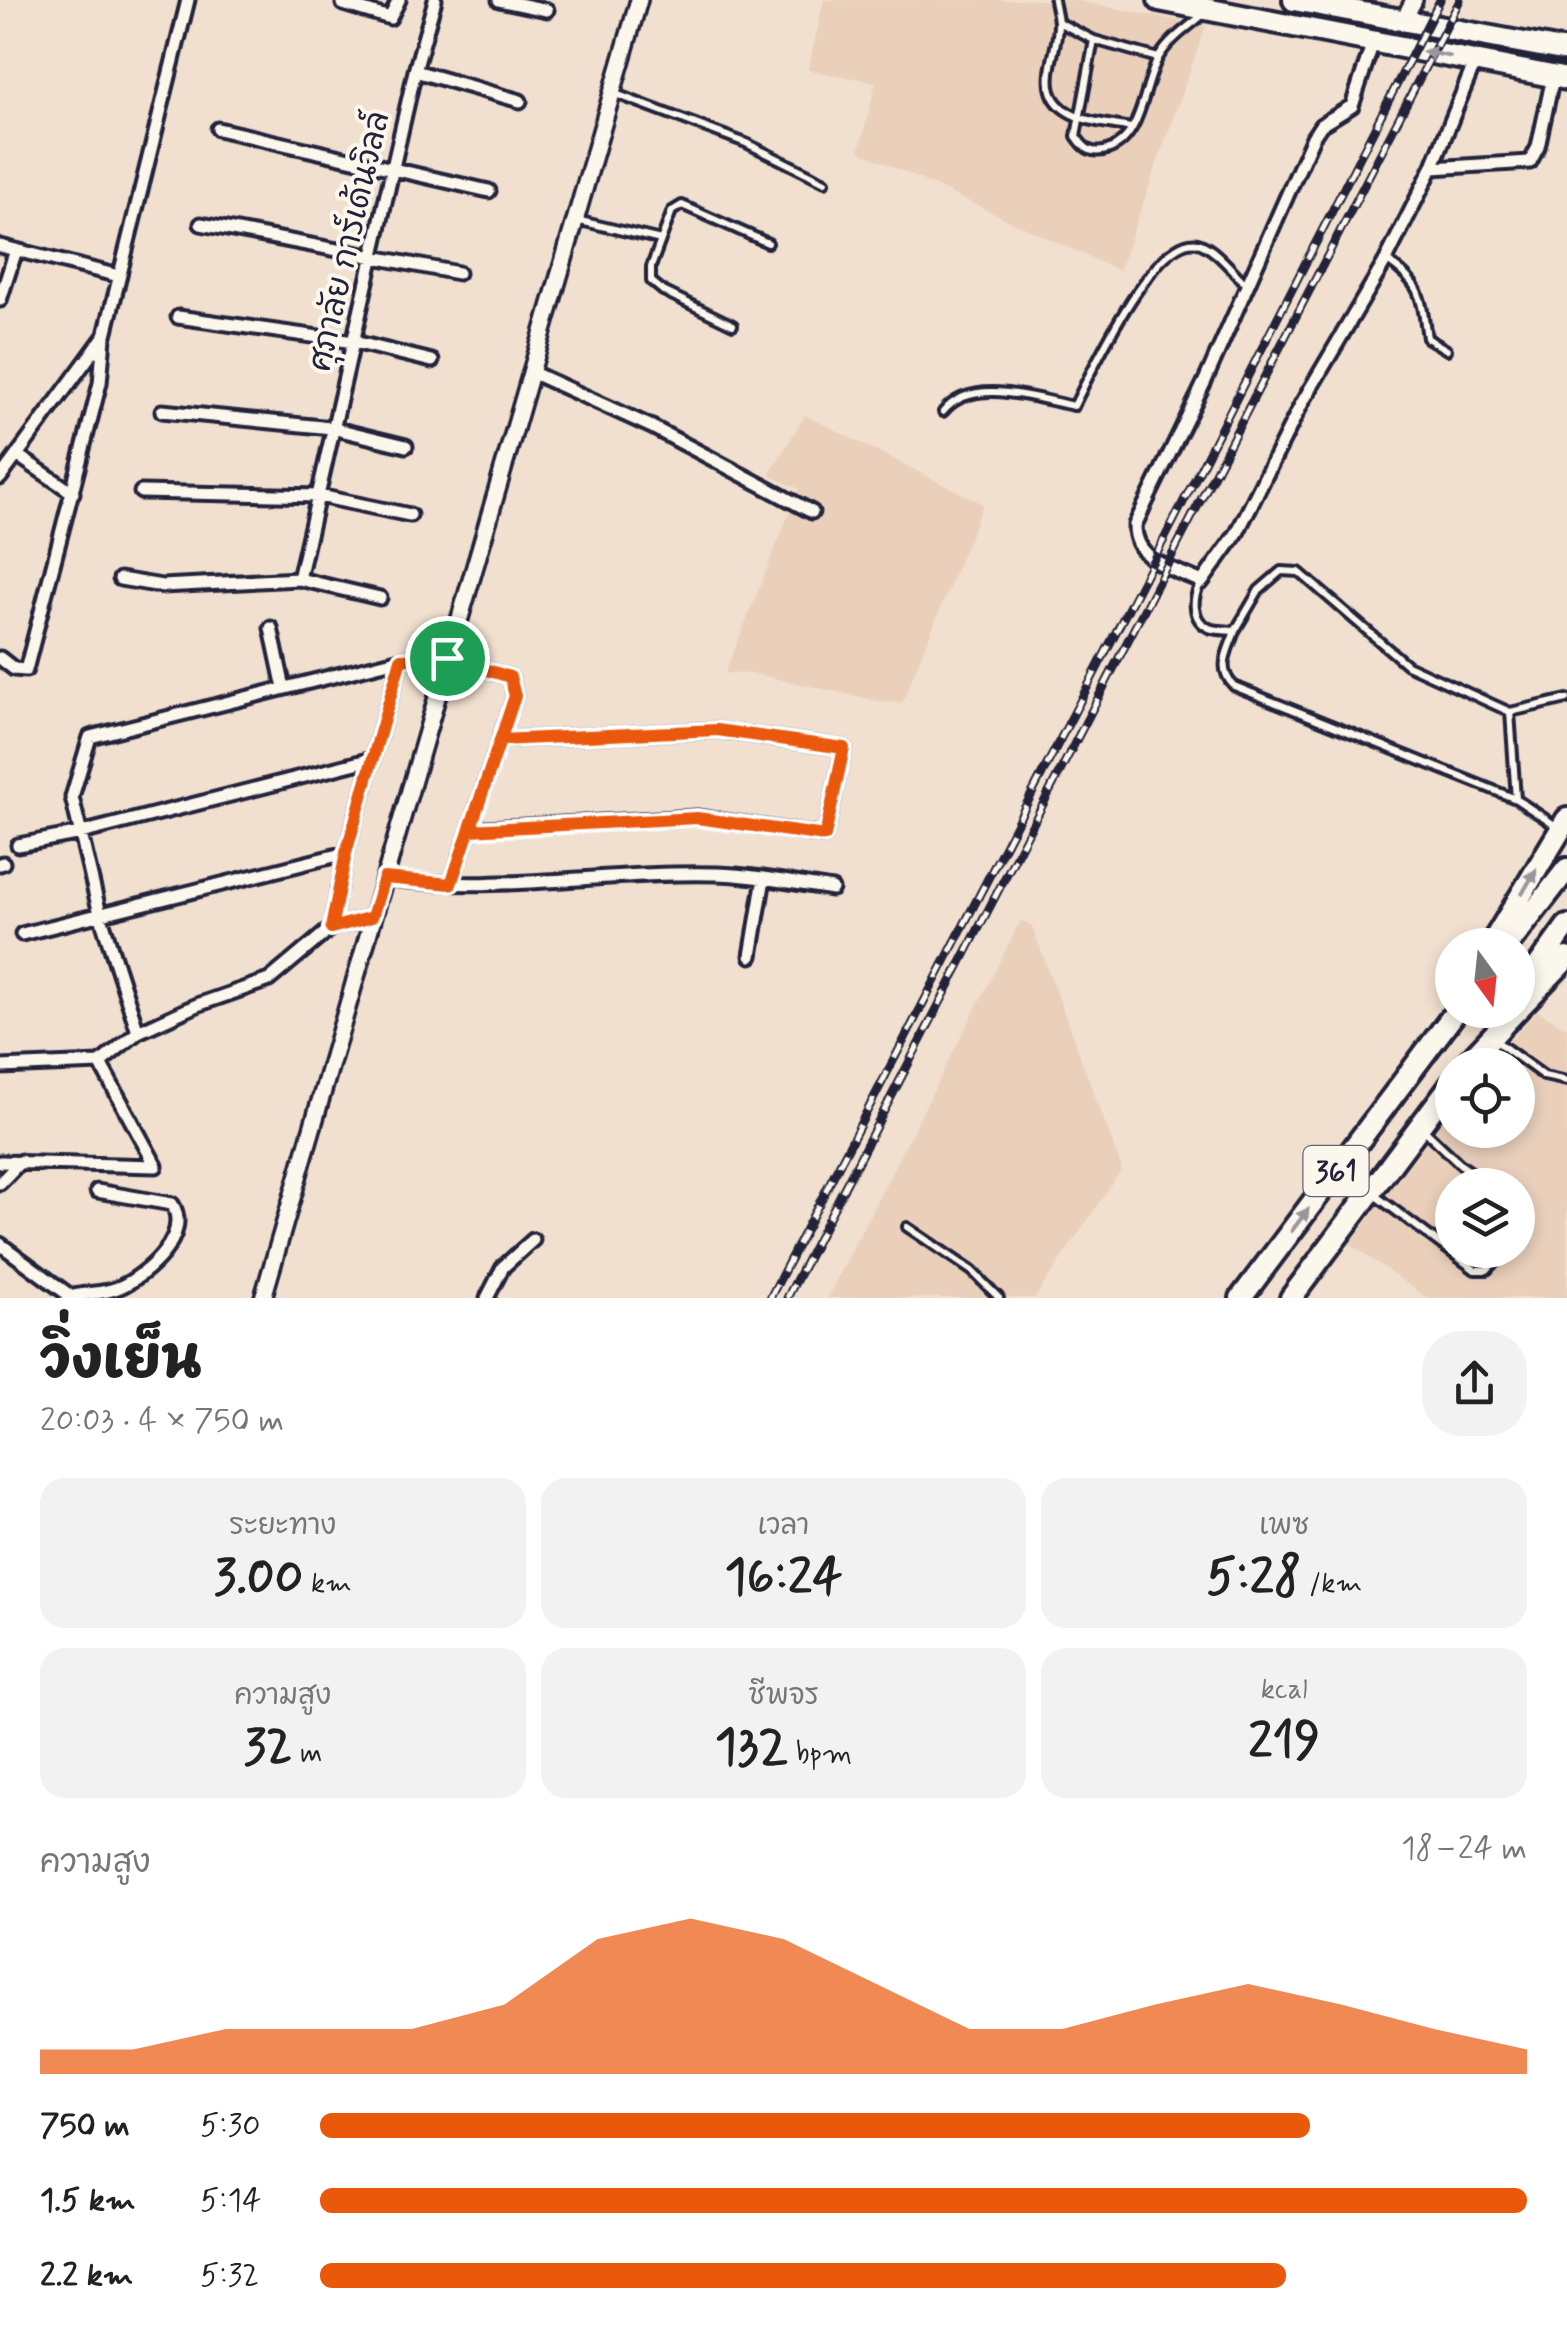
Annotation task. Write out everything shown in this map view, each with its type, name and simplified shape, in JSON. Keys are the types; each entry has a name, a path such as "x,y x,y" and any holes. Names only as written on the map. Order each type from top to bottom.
{"highway":[{"path":"1159,0 1560,78"},
{"path":"1294,0 1567,52"},
{"path":"1501,928 1563,824"},
{"path":"1521,928 1567,869"},
{"path":"1535,970 1567,926"},
{"path":"1535,991 1567,958"},
{"name":"361","path":"1241,1298 1442,1028"},
{"path":"1481,1048 1500,1028"},
{"name":"361","path":"1291,1298 1435,1106"}],"street":[{"path":"0,658 14,669 26,670 100,383 105,335 188,0"},
{"path":"343,4 390,18 399,0"},
{"name":"ศุภาลัย การ์เด้นวิลล์","path":"298,579 435,0"},
{"path":"499,0 547,10"},
{"path":"263,1298 640,0"},
{"path":"1403,21 1414,0"},
{"path":"1374,42 1352,106 1322,126 1313,137 1205,381 1135,524 1135,540 1141,552 1202,582 1237,533 1302,403 1386,260 1432,168 1475,62"},
{"path":"415,72 520,100"},
{"path":"1432,168 1530,162 1560,78"},
{"path":"218,130 489,191"},
{"path":"201,224 458,273"},
{"path":"0,246 119,276"},
{"path":"0,300 16,250"},
{"path":"178,317 354,342 432,361"},
{"path":"0,478 105,335"},
{"path":"530,372 652,427 812,512"},
{"path":"162,411 332,428 406,446"},
{"path":"17,455 73,493"},
{"path":"142,492 319,496 410,515"},
{"path":"120,579 180,586 298,579 380,598"},
{"path":"271,628 284,688"},
{"path":"138,1032 100,914 72,796 90,736 401,659 447,658 510,677 515,696 451,884"},
{"path":"331,928 346,853 401,659"},
{"path":"470,830 697,818 825,836 844,748 717,730 500,740"},
{"path":"18,845 81,833 372,759"},
{"path":"22,934 346,853"},
{"path":"384,878 451,884 717,874 832,889"},
{"path":"751,956 764,878"},
{"path":"0,1067 100,1063 138,1032 269,980 331,928 372,917"},
{"path":"0,1162 156,1166 100,1063"},
{"path":"0,1183 21,1161"},
{"path":"0,1244 68,1297 120,1288 137,1277 174,1240 178,1213 172,1204 97,1191"},
{"path":"488,1298 502,1267 533,1240"}],"lane":[{"path":"1054,0 1058,22 1048,78 1061,108 1078,118 1130,128"},
{"path":"1094,40 1076,136 1084,148 1097,153 1114,148 1130,128 1142,107 1158,58 1174,38 1209,10"},
{"path":"1058,22 1094,40 1158,58"},
{"path":"612,92 746,143 824,182"},
{"path":"733,324 651,281 651,268 672,211 682,205 768,243"},
{"path":"575,220 661,240"},
{"path":"943,412 951,402 976,393 1008,394 1074,406 1111,330 1166,255 1180,246 1203,244 1247,285"},
{"path":"1386,260 1409,276 1420,292 1427,338 1446,350"},
{"path":"1563,824 1516,799 1234,686 1224,676 1223,665 1235,630 1259,590 1282,571 1300,572 1407,665 1510,712 1567,699"},
{"path":"1202,582 1196,590 1194,606 1198,618 1208,628 1235,630"},
{"path":"1510,712 1516,799"},
{"path":"1491,1037 1544,1076 1567,1082"},
{"path":"1420,1126 1466,1168"},
{"path":"1371,1192 1435,1240"},
{"path":"907,1227 972,1271 998,1298"}],"shaded area":[{"path":"824,0 1074,0 1206,26 1119,271 859,151 876,82 808,70"},
{"path":"805,415 983,504 902,703 755,674 725,673 799,489 769,475"},
{"path":"1021,920 1032,926 1122,1169 1035,1298 827,1298"},
{"path":"1538,1011 1567,1028 1567,1298 1427,1298 1350,1244 1435,1131 1435,1148 1535,1148 1535,1048 1503,1048 1522,1028 1535,1028"}],"railway":[{"path":"770,1298 1440,0"},
{"path":"787,1298 1460,0"}],"route":[{"path":"447,658 401,659 346,853 331,928 372,917 384,878 451,884 500,740 717,730 844,748 825,836 697,818 470,830 500,740 515,696 514,684 510,677 447,658"}]}
